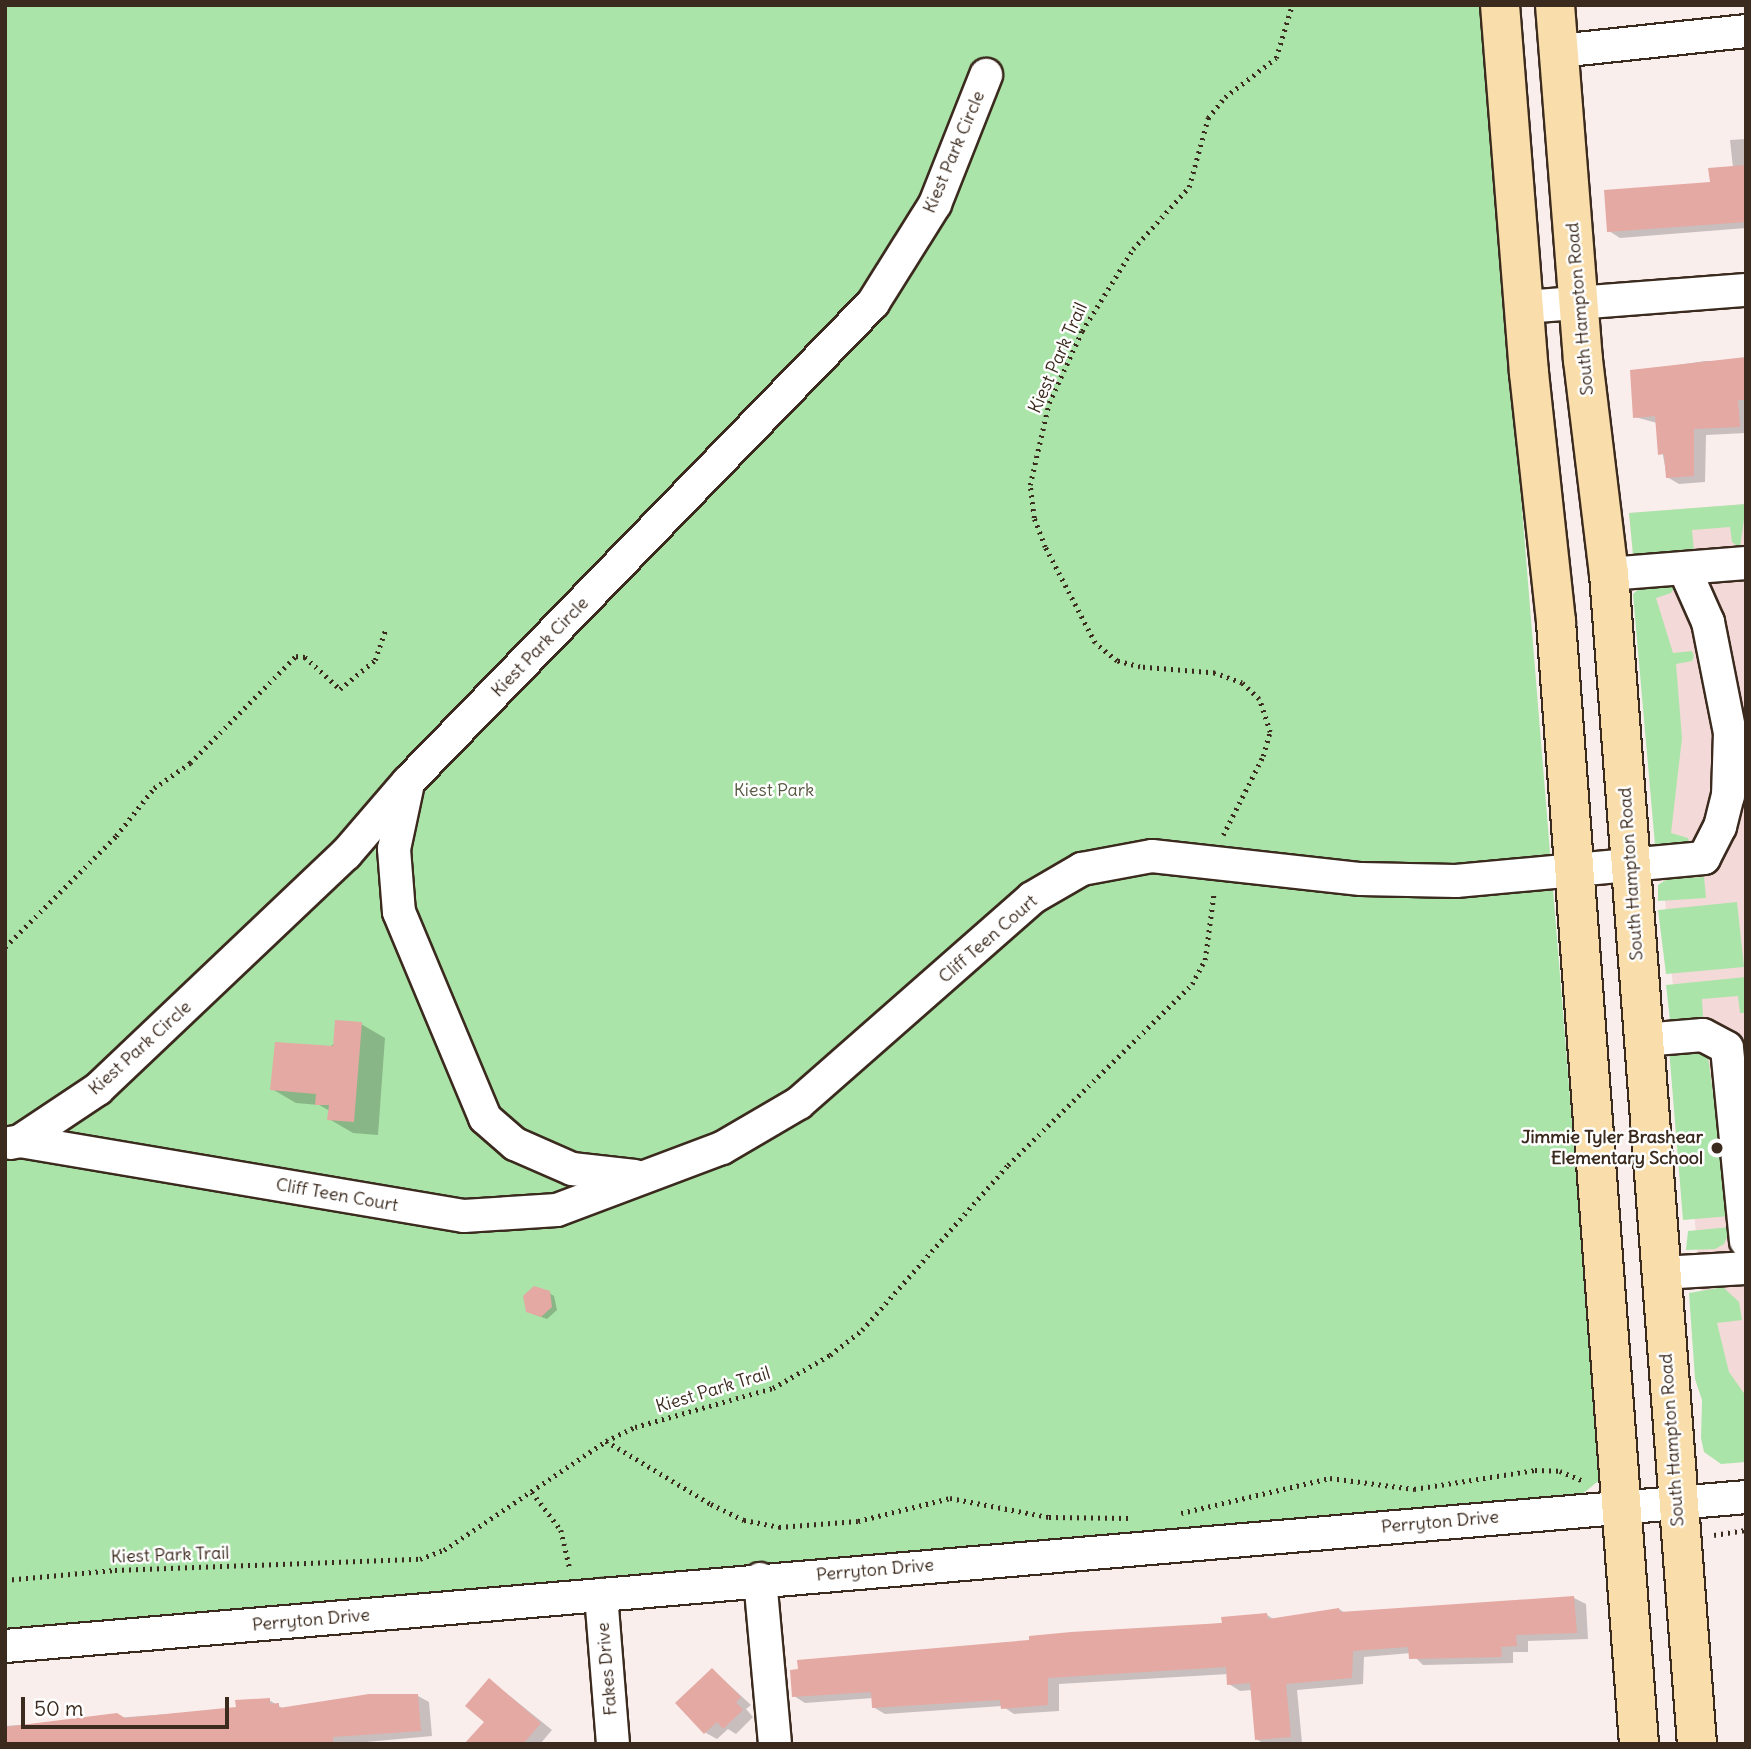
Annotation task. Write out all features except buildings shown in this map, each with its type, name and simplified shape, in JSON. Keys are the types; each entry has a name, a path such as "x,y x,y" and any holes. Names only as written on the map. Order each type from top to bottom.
{"main road":[{"path":"1500,5 1524,307 1556,622 1574,870 1606,1496 1639,1744"},
{"name":"South Hampton Road","path":"1555,5 1578,306 1609,573 1676,1503 1698,1744"}],"street":[{"path":"1559,51 1746,32"},
{"name":"Kiest Park Circle","path":"13,1142 99,1089 346,854 408,782 873,303 935,204 986,75"},
{"path":"1524,307 1578,306 1746,290"},
{"path":"1609,573 1746,563"},
{"name":"Cliff Teen Court","path":"13,1142 464,1216 556,1210 722,1149 799,1103 1023,906 1082,869 1152,856 1361,879 1456,881 1704,858 1720,827 1728,796 1730,733 1716,648 1699,594 1684,568"},
{"name":"Cliff Teen Court","path":"408,782 394,849 399,912 485,1118 515,1144 572,1169 619,1177 650,1176"},
{"path":"1643,1040 1703,1035 1727,1048 1746,1241"},
{"path":"1660,1273 1746,1268"},
{"name":"Perryton Drive","path":"5,1646 601,1595 1606,1496 1676,1503 1746,1497"},
{"path":"760,1579 775,1744"},
{"name":"Fakes Drive","path":"601,1595 613,1744"}],"path":[{"name":"Kiest Park Trail","path":"1221,840 1264,756 1270,732 1259,699 1242,683 1215,673 1140,667 1117,661 1095,643 1045,547 1034,518 1030,485 1049,403 1082,331 1133,249 1189,187 1208,118 1225,97 1276,58 1292,5"},
{"path":"5,947 116,836 154,788 190,762 296,656 306,657 340,689 375,660 385,631"},
{"name":"Kiest Park Trail","path":"5,1580 115,1570 420,1559 443,1550 606,1441 635,1427 773,1388 830,1355 862,1330 1008,1165 1192,984 1205,960 1214,887"},
{"path":"606,1441 711,1504 744,1520 779,1527 858,1521 950,1498 1049,1517 1144,1518"},
{"path":"1170,1515 1330,1478 1414,1489 1535,1470 1560,1471 1606,1496"},
{"path":"532,1492 561,1530 572,1580"},
{"path":"1710,1537 1746,1530"}],"shaded area":[{"name":"Jimmie Tyler Brashear Elementary School","path":"1746,504 1746,1447 1716,1449 1629,513"}],"green space":[{"name":"Kiest Park","path":"5,5 1481,5 1601,1479 1581,1495 5,1631"},
{"path":"1746,504 1740,548 1732,542 1730,527 1692,530 1694,551 1633,554 1629,513"},
{"path":"1670,583 1674,588 1671,593 1656,598 1673,653 1692,651 1694,656 1692,661 1676,664 1682,738 1671,833 1688,838 1690,844 1660,850 1655,845 1633,594 1642,586"},
{"path":"1704,877 1706,898 1658,901 1658,885 1667,879"},
{"path":"1737,902 1744,967 1666,974 1658,910"},
{"path":"1746,977 1746,1013 1740,1013 1738,996 1702,999 1703,1017 1670,1020 1666,985"},
{"path":"1699,1047 1708,1057 1730,1216 1683,1220 1669,1049"},
{"path":"1731,1227 1724,1244 1715,1249 1686,1250 1688,1231"},
{"path":"1723,1287 1739,1302 1742,1320 1717,1323 1729,1372 1746,1396 1746,1462 1721,1464 1704,1452 1701,1438 1702,1400 1695,1379 1689,1293"}],"place":[{"name":"Jimmie Tyler Brashear Elementary School","path":"1717,1148"}]}
